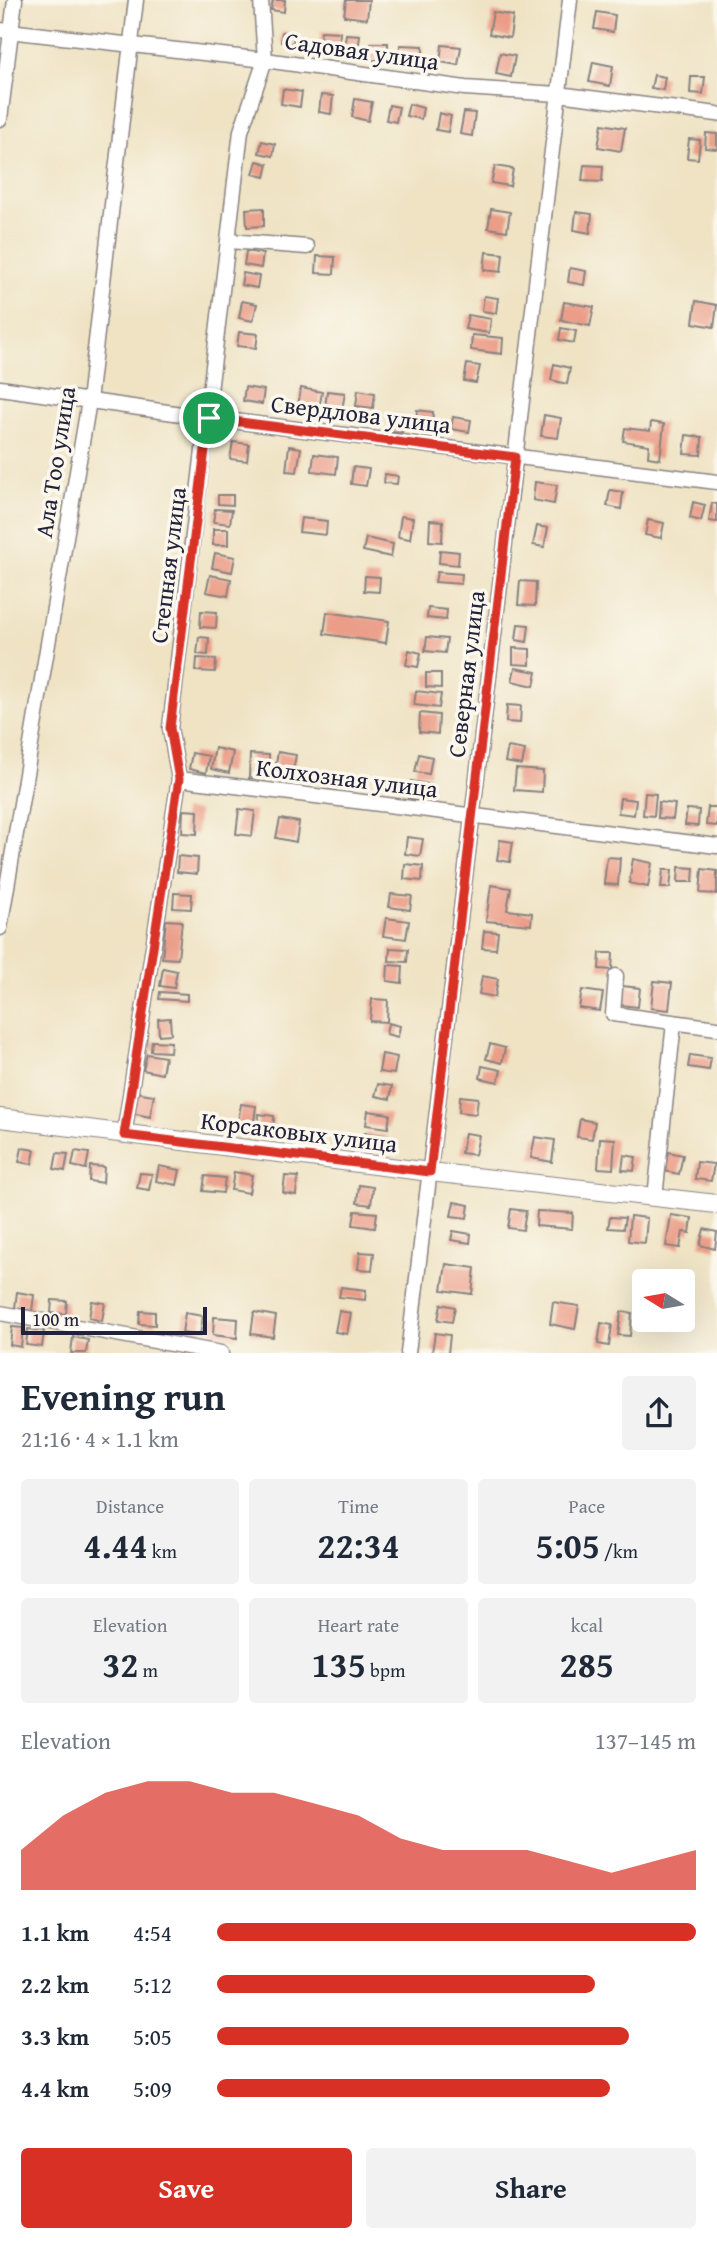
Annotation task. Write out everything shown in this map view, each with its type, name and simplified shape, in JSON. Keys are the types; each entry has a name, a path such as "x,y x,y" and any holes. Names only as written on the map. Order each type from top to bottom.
{"street":[{"path":"0,119 6,32 15,0"},
{"name":"Ала Тоо улица","path":"0,928 89,401 136,0"},
{"name":"Степная улица","path":"124,1135 179,779 170,728 209,418 241,131 265,60 261,0"},
{"name":"Северная улица","path":"408,1353 570,0"},
{"name":"Садовая улица","path":"6,32 265,60 465,88 558,94 717,114"},
{"path":"229,241 307,247"},
{"name":"Свердлова улица","path":"0,388 209,418 717,482"},
{"name":"Колхозная улица","path":"179,779 717,846"},
{"path":"616,976 613,1014 717,1028"},
{"path":"655,1197 674,1023"},
{"name":"Корсаковых улица","path":"0,1118 430,1172 717,1204"},
{"path":"0,1313 221,1353"}],"building":[{"path":"273,0 285,0 284,12 271,10"},
{"path":"346,0 369,0 367,19 344,16"},
{"path":"493,12 513,16 510,38 489,34"},
{"path":"597,12 615,15 613,32 594,29"},
{"path":"321,31 340,32 339,48 319,47"},
{"path":"282,32 294,33 293,43 281,42"},
{"path":"346,34 360,35 358,51 344,50"},
{"path":"371,43 388,43 388,60 370,60"},
{"path":"400,45 423,46 423,59 399,58"},
{"path":"442,45 461,47 458,65 440,62"},
{"path":"500,53 515,56 511,77 496,74"},
{"path":"593,62 613,66 610,86 589,82"},
{"path":"654,75 665,77 663,90 651,88"},
{"path":"691,77 705,77 703,94 690,93"},
{"path":"283,89 302,92 300,107 281,104"},
{"path":"321,95 333,96 331,114 319,112"},
{"path":"355,99 372,102 368,121 352,117"},
{"path":"409,104 423,108 421,119 406,116"},
{"path":"389,105 399,107 396,122 386,120"},
{"path":"464,112 475,113 472,136 460,134"},
{"path":"439,113 451,116 448,132 436,130"},
{"path":"602,124 625,128 621,151 598,147"},
{"path":"706,133 717,134 717,149 705,148"},
{"path":"689,139 700,140 698,159 687,158"},
{"path":"262,141 275,144 273,156 259,153"},
{"path":"257,161 268,164 265,177 253,174"},
{"path":"584,165 603,166 602,182 582,181"},
{"path":"495,166 513,169 510,186 491,183"},
{"path":"264,208 264,226 247,227 246,209"},
{"path":"491,209 510,212 507,231 488,228"},
{"path":"576,212 592,214 590,233 574,230"},
{"path":"246,251 263,254 261,268 244,265"},
{"path":"486,252 503,254 501,272 484,270"},
{"path":"317,256 335,257 334,274 316,273"},
{"path":"570,268 586,271 584,285 568,282"},
{"path":"243,273 259,276 257,288 241,285"},
{"path":"484,296 498,298 496,313 482,311"},
{"path":"242,301 257,304 253,321 239,318"},
{"path":"696,301 717,305 714,327 693,323"},
{"path":"564,302 594,307 590,326 561,320"},
{"path":"468,315 491,319 489,333 465,329"},
{"path":"561,328 576,331 574,343 559,340"},
{"path":"239,332 258,334 256,348 237,346"},
{"path":"472,335 503,338 502,354 471,350"},
{"path":"467,364 480,366 476,383 464,381"},
{"path":"554,364 570,368 567,384 551,380"},
{"path":"245,387 264,390 262,404 243,401"},
{"path":"301,388 322,392 319,409 298,406"},
{"path":"358,390 375,393 373,408 356,406"},
{"path":"327,391 345,393 342,410 325,408"},
{"path":"417,410 433,412 432,426 416,424"},
{"path":"393,414 405,416 402,433 391,432"},
{"path":"544,415 561,418 558,438 541,436"},
{"path":"453,417 471,420 469,432 451,429"},
{"path":"651,422 664,424 660,459 648,457 649,445 623,441 625,428 650,431"},
{"path":"686,435 702,437 701,455 684,454"},
{"path":"233,442 249,444 247,461 230,459"},
{"path":"289,446 301,448 297,472 286,471"},
{"path":"314,454 338,457 336,474 312,471"},
{"path":"353,467 369,469 366,486 351,484"},
{"path":"385,474 398,476 397,484 384,483"},
{"path":"535,482 557,485 554,504 533,500"},
{"path":"610,490 623,492 621,509 607,506"},
{"path":"218,495 233,495 233,505 218,504"},
{"path":"693,502 705,505 701,521 690,518"},
{"path":"712,503 717,504 717,522 709,521"},
{"path":"215,509 232,510 230,524 213,522"},
{"path":"401,516 413,518 410,539 398,537"},
{"path":"301,518 327,521 326,535 299,532"},
{"path":"430,520 443,521 442,542 429,541"},
{"path":"648,520 664,523 661,538 645,535"},
{"path":"537,526 548,528 544,547 533,545"},
{"path":"213,529 228,529 228,545 213,545"},
{"path":"366,538 393,544 391,557 363,551"},
{"path":"440,550 459,552 458,565 439,563"},
{"path":"215,553 235,557 232,572 212,568"},
{"path":"437,572 462,574 461,584 435,582"},
{"path":"210,575 231,579 228,596 206,592"},
{"path":"365,576 380,577 379,592 364,591"},
{"path":"520,581 536,582 535,606 518,605"},
{"path":"428,608 447,610 446,620 427,618"},
{"path":"201,611 217,612 216,628 200,627"},
{"path":"327,612 389,621 386,643 324,634"},
{"path":"518,624 529,625 527,642 516,640"},
{"path":"199,637 209,638 208,655 197,654"},
{"path":"427,637 447,639 445,653 425,651"},
{"path":"513,648 530,649 530,665 513,664"},
{"path":"409,650 421,653 418,667 406,665"},
{"path":"197,658 216,659 215,672 196,671"},
{"path":"515,668 537,672 534,686 512,681"},
{"path":"426,673 441,673 441,688 426,687"},
{"path":"416,691 441,694 439,708 414,705"},
{"path":"507,705 521,706 520,723 506,722"},
{"path":"420,713 439,715 438,734 419,732"},
{"path":"508,747 525,750 522,765 505,762"},
{"path":"215,748 233,752 229,773 211,769"},
{"path":"278,752 296,755 293,771 275,768"},
{"path":"192,753 209,756 206,773 189,769"},
{"path":"250,754 269,755 267,779 249,778"},
{"path":"419,754 432,757 429,774 415,772"},
{"path":"516,769 543,771 542,792 514,790"},
{"path":"327,771 338,773 335,791 325,790"},
{"path":"411,781 433,785 430,802 408,798"},
{"path":"645,793 656,794 654,816 643,815"},
{"path":"620,798 636,800 634,815 618,813"},
{"path":"659,802 675,804 673,819 658,818"},
{"path":"708,807 717,807 717,826 706,825"},
{"path":"239,809 255,811 252,836 236,834"},
{"path":"687,809 699,810 698,826 685,825"},
{"path":"183,810 198,811 197,834 182,833"},
{"path":"280,819 299,822 296,842 276,838"},
{"path":"407,837 423,839 420,856 405,854"},
{"path":"500,840 513,842 510,862 497,860"},
{"path":"178,856 198,858 197,874 177,872"},
{"path":"607,857 620,858 618,885 604,884"},
{"path":"633,859 652,863 648,887 629,883"},
{"path":"405,864 423,866 422,881 404,879"},
{"path":"679,867 694,868 693,882 678,882"},
{"path":"702,869 717,871 717,894 700,893"},
{"path":"663,870 672,870 670,888 661,888"},
{"path":"491,885 511,888 507,910 532,913 531,925 486,921"},
{"path":"174,893 192,894 191,909 173,908"},
{"path":"391,894 412,896 410,910 389,907"},
{"path":"386,918 409,921 406,939 383,936"},
{"path":"166,920 182,921 178,959 162,958"},
{"path":"484,931 498,932 496,949 482,948"},
{"path":"390,948 408,949 407,962 389,961"},
{"path":"600,953 613,953 612,970 599,969"},
{"path":"388,965 403,966 402,983 387,981"},
{"path":"163,968 177,971 174,988 160,986"},
{"path":"482,976 498,979 495,997 479,994"},
{"path":"654,981 672,983 669,1010 651,1008"},
{"path":"622,986 640,988 638,1007 620,1005"},
{"path":"582,990 603,993 600,1011 579,1008"},
{"path":"160,992 187,994 187,1001 159,999"},
{"path":"372,999 388,1000 387,1022 370,1021"},
{"path":"170,1018 171,1034 159,1035 158,1019"},
{"path":"388,1023 400,1026 398,1037 386,1034"},
{"path":"152,1041 171,1042 170,1052 151,1051"},
{"path":"490,1044 505,1048 502,1063 486,1059"},
{"path":"147,1054 165,1057 162,1074 143,1070"},
{"path":"382,1054 397,1057 394,1074 379,1072"},
{"path":"690,1055 711,1058 709,1070 688,1067"},
{"path":"482,1066 501,1070 498,1082 480,1078"},
{"path":"378,1084 392,1086 390,1099 375,1096"},
{"path":"135,1092 154,1095 150,1117 131,1113"},
{"path":"460,1096 478,1098 476,1114 459,1112"},
{"path":"241,1104 256,1106 253,1130 237,1127"},
{"path":"368,1111 390,1114 388,1128 366,1125"},
{"path":"259,1114 274,1116 273,1131 257,1129"},
{"path":"580,1119 595,1122 592,1139 577,1137"},
{"path":"365,1133 387,1136 385,1153 362,1149"},
{"path":"465,1133 479,1135 475,1155 461,1153"},
{"path":"535,1137 555,1140 552,1162 531,1158"},
{"path":"600,1138 615,1139 613,1169 598,1168"},
{"path":"22,1148 35,1150 32,1164 19,1162"},
{"path":"75,1151 89,1153 86,1169 72,1166"},
{"path":"668,1152 683,1155 679,1174 664,1171"},
{"path":"57,1153 68,1154 65,1171 54,1169"},
{"path":"624,1155 636,1157 634,1171 622,1170"},
{"path":"697,1162 714,1164 711,1181 695,1179"},
{"path":"90,1166 104,1167 103,1183 89,1181"},
{"path":"159,1166 180,1170 177,1185 156,1181"},
{"path":"234,1172 252,1175 249,1193 231,1190"},
{"path":"140,1173 152,1174 149,1190 137,1188"},
{"path":"205,1176 225,1178 223,1193 203,1191"},
{"path":"285,1176 298,1177 296,1195 283,1193"},
{"path":"359,1185 373,1187 371,1205 357,1203"},
{"path":"454,1202 469,1205 467,1218 451,1216"},
{"path":"511,1209 526,1211 523,1230 508,1228"},
{"path":"355,1211 377,1213 375,1228 353,1225"},
{"path":"537,1211 573,1213 572,1229 536,1226"},
{"path":"671,1215 692,1218 690,1233 683,1232 680,1248 666,1246"},
{"path":"630,1216 647,1218 645,1243 628,1241"},
{"path":"610,1217 625,1218 623,1229 608,1228"},
{"path":"704,1229 717,1232 715,1249 700,1245"},
{"path":"453,1231 471,1234 470,1243 451,1240"},
{"path":"360,1252 374,1253 372,1270 358,1269"},
{"path":"446,1264 475,1268 472,1294 442,1290"},
{"path":"341,1287 366,1290 365,1300 339,1297"},
{"path":"17,1292 34,1295 32,1311 15,1308"},
{"path":"52,1300 67,1301 66,1314 51,1313"},
{"path":"92,1301 105,1303 102,1321 89,1318"},
{"path":"553,1302 579,1306 575,1329 550,1324"},
{"path":"441,1304 455,1307 452,1322 438,1320"},
{"path":"140,1311 155,1312 155,1325 139,1324"},
{"path":"339,1311 351,1313 347,1334 335,1332"},
{"path":"254,1312 276,1316 273,1337 251,1334"},
{"path":"621,1312 632,1313 630,1336 618,1335"},
{"path":"185,1313 203,1316 200,1336 182,1333"},
{"path":"214,1317 238,1319 237,1338 213,1335"},
{"path":"601,1323 612,1325 609,1346 598,1344"},
{"path":"12,1327 23,1328 21,1347 10,1345"},
{"path":"28,1329 44,1331 42,1347 26,1345"},
{"path":"435,1333 450,1335 448,1353 432,1352"},
{"path":"73,1337 88,1340 86,1353 71,1353"}],"route":[{"path":"209,418 515,457 430,1172 124,1135 179,779 170,728 209,418"}]}
